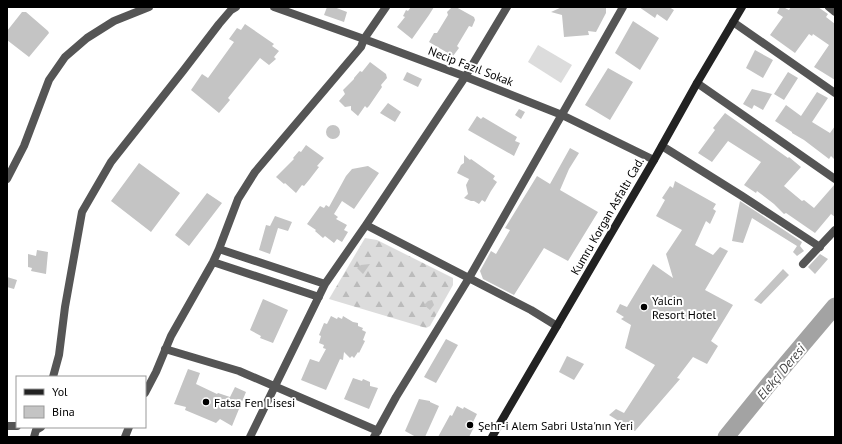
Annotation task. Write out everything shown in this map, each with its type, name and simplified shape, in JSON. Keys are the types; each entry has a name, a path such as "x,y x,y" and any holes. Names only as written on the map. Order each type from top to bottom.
{"main road":[{"name":"Kumru Korgan Asfaltı Cad.","path":"492,437 654,160 696,83 742,7"}],"street":[{"path":"7,179 24,146 50,80 66,56 87,38 114,22 147,7"},
{"path":"53,376 59,355 65,307 82,212 110,162 219,24 231,10 236,7"},
{"name":"Necip Fazıl Sokak","path":"274,7 364,39 562,115 654,160"},
{"path":"146,391 156,372 170,336 213,262 238,199 255,172 361,46 364,39 386,7"},
{"path":"250,437 325,284 465,77 507,7"},
{"path":"165,349 239,371 376,434 396,398 469,278 623,7"},
{"path":"829,7 835,12"},
{"path":"733,22 835,92"},
{"path":"696,83 835,179"},
{"path":"662,146 820,246"},
{"path":"366,225 531,310 557,326"},
{"path":"803,264 835,230"},
{"path":"219,249 325,284"},
{"path":"213,262 319,297"},
{"path":"34,437 36,430 39,428"}],"green space":[{"path":"538,45 572,65 561,83 528,62"},
{"path":"365,238 377,240 453,278 453,285 430,326 426,328 329,299"}],"building":[{"path":"327,7 334,7 347,12 344,22 324,15"},
{"path":"411,7 434,7 412,39 397,27 405,17 403,16 406,10 408,11"},
{"path":"452,7 456,7 474,17 475,20 472,27 469,26 457,46 459,48 453,56 429,42 434,33 437,33 448,15 447,12"},
{"path":"562,7 606,7 606,13 596,32 588,31 589,35 564,37 562,15 551,12"},
{"path":"639,7 669,7 674,10 667,21 657,14 655,18"},
{"path":"780,7 789,10 791,7 818,7 828,14 826,17 835,24 835,80 814,67 829,45 813,34 812,36 809,34 795,53 770,35 783,17 777,13"},
{"path":"22,12 26,12 49,33 29,57 7,40 7,31"},
{"path":"633,21 659,38 640,70 615,53"},
{"path":"245,24 274,44 272,46 279,51 274,57 276,59 269,65 260,58 228,98 230,100 219,113 191,90 202,74 208,78 234,42 229,39 237,28 241,30"},
{"path":"755,50 773,60 763,78 746,68"},
{"path":"370,62 386,74 387,78 381,85 382,87 369,106 367,108 365,106 358,116 351,110 351,106 345,107 339,101 345,94 343,90"},
{"path":"608,68 633,82 610,120 585,105"},
{"path":"407,72 422,79 418,87 403,80"},
{"path":"788,72 798,78 784,100 774,94"},
{"path":"752,89 772,94 763,110 754,105 752,109 743,104"},
{"path":"817,92 828,98 812,122 830,133 835,126 835,160 831,156 829,159 775,121 786,105 801,116"},
{"path":"388,103 401,112 395,122 380,113"},
{"path":"519,109 525,112 521,119 515,115"},
{"path":"725,113 788,158 789,157 801,167 784,186 802,201 804,200 814,208 835,184 835,217 831,214 815,233 786,213 784,214 757,191 756,193 744,185 761,162 728,141 712,162 698,153 715,130 713,128"},
{"path":"477,116 481,119 483,117 517,137 515,141 520,143 514,156 468,130"},
{"path":"333,125 338,127 340,132 338,137 333,139 328,137 326,132 328,127"},
{"path":"306,145 324,158 317,166 319,167 309,180 304,186 302,185 296,193 276,177"},
{"path":"570,148 579,153 569,169 560,190 598,212 568,261 544,248 514,295 483,279 480,271 491,251 496,254 510,230 505,228 537,176 550,184"},
{"path":"464,155 495,176 493,179 497,182 485,202 482,200 479,204 464,198 468,194 466,185 469,179 457,173 461,165 464,163"},
{"path":"139,163 180,193 151,232 111,201"},
{"path":"368,166 379,173 354,209 342,201 334,214 338,217 336,219 347,225 344,230 348,232 342,242 337,239 334,243 325,236 323,238 315,231 316,230 307,224 320,206 324,208 326,205 329,207 346,176 352,169"},
{"path":"675,181 716,204 713,209 716,211 710,224 706,221 695,245 713,255 720,247 728,251 705,290 733,305 711,341 718,346 707,364 693,357 677,378 680,379 635,431 609,415 616,409 624,413 655,365 625,348 631,325 621,319 624,317 616,312 620,304 627,307 653,264 673,278 666,254 682,230 656,216 665,200 662,198 670,186 673,188"},
{"path":"207,193 222,203 189,246 175,235"},
{"path":"740,201 802,242 800,246 804,251 797,256 793,252 797,246 752,218 743,243 732,241"},
{"path":"275,216 292,222 288,231 278,228 270,254 259,250 266,225 270,226"},
{"path":"37,250 48,252 46,274 31,271 32,268 28,267 28,254 36,256"},
{"path":"820,254 828,259 815,274 808,267"},
{"path":"370,264 363,274 357,268 361,265"},
{"path":"783,269 789,275 761,304 754,300"},
{"path":"7,277 17,280 14,289 7,287"},
{"path":"263,299 288,310 273,343 260,338 261,336 250,330"},
{"path":"432,300 434,305 430,310 424,305 428,301"},
{"path":"331,316 337,319 338,317 342,319 343,316 353,322 358,323 358,326 363,328 362,330 366,332 363,340 365,341 359,353 358,352 354,358 352,356 350,358 344,352 343,360 340,359 326,390 301,380 310,359 319,362 326,349 323,348 324,345 319,343 321,336 319,335 324,323 327,324"},
{"path":"446,339 458,345 436,383 424,377"},
{"path":"567,356 584,364 574,380 559,372"},
{"path":"188,369 200,373 196,384 217,394 230,397 235,387 246,392 232,426 220,419 216,423 185,410 186,407 174,404"},
{"path":"353,378 362,381 363,379 370,382 370,386 378,388 369,409 344,399"},
{"path":"419,399 430,401 439,406 425,437 416,437 405,431"},
{"path":"457,406 463,409 464,407 477,414 471,426 474,427 469,437 438,437 450,415 452,416"}],"waterway":[{"name":"Elekçi Deresi","path":"726,437 835,306"}],"place":[{"name":"Yalcin Resort Hotel","path":"644,307"},
{"name":"Fatsa Fen Lisesi","path":"206,402"},
{"name":"Şehr-i Alem Sabri Usta'nın Yeri","path":"470,425"}]}
